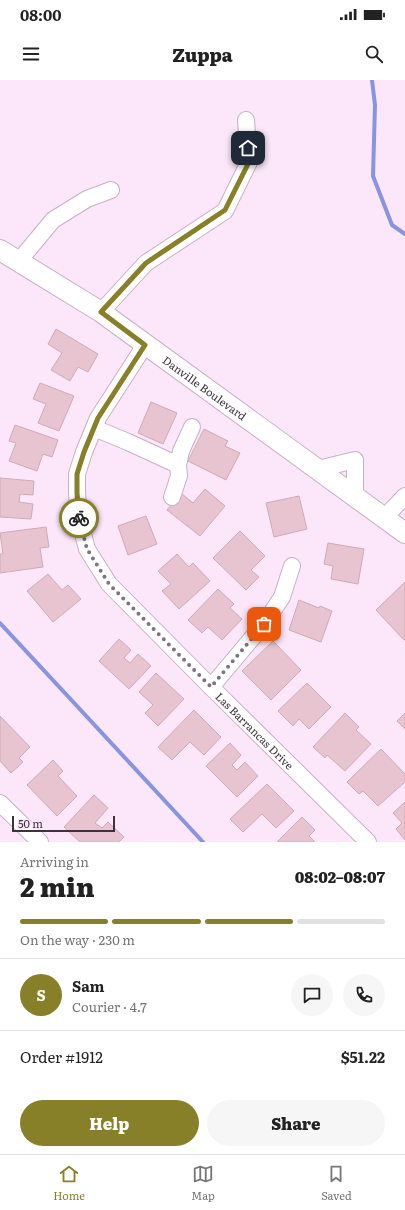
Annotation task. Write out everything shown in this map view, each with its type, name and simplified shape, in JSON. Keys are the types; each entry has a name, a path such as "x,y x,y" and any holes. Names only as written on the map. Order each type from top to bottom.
{"main road":[{"name":"Danville Boulevard","path":"0,250 101,312 405,533"}],"street":[{"path":"101,312 146,263 225,210 249,162 246,120"},
{"path":"18,261 53,220 87,199 111,190"},
{"name":"Las Barrancas Drive","path":"145,345 98,418 77,474 79,519 87,549 109,584 368,842"},
{"path":"94,428 178,465"},
{"path":"172,497 179,476 178,465 181,451 192,428"},
{"path":"318,469 355,460 355,497"},
{"path":"384,518 405,496"},
{"path":"211,687 264,624 282,597 292,566"},
{"path":"0,803 40,842"}],"building":[{"path":"56,329 98,354 88,372 78,367 70,381 51,370 62,353 48,344"},
{"path":"40,383 74,396 59,431 38,423 46,404 33,399"},
{"path":"151,402 177,413 163,444 138,433"},
{"path":"15,425 58,440 52,457 43,454 37,471 9,461 16,443 9,441"},
{"path":"204,429 228,441 225,446 240,453 226,480 188,461"},
{"path":"0,478 34,481 33,495 20,494 19,502 33,504 31,519 0,517"},
{"path":"205,489 225,506 200,536 167,510 181,493 193,503"},
{"path":"299,496 307,529 274,537 266,503"},
{"path":"146,516 157,544 128,555 118,526"},
{"path":"46,527 49,547 40,548 43,567 0,573 0,554 3,554 0,533"},
{"path":"240,531 265,556 251,570 259,577 246,590 213,558"},
{"path":"328,543 364,549 358,584 331,579 333,566 324,564"},
{"path":"177,554 189,567 193,563 210,581 179,609 162,591 171,584 158,571"},
{"path":"48,574 62,590 68,585 81,599 53,622 27,591"},
{"path":"405,582 405,640 404,640 376,610"},
{"path":"218,589 234,604 230,608 242,619 222,640 208,627 202,633 188,620"},
{"path":"299,600 319,608 320,606 332,611 321,642 289,630"},
{"path":"119,639 131,650 124,658 130,663 138,654 151,666 129,689 99,661"},
{"path":"273,641 301,670 271,700 242,671"},
{"path":"156,673 184,699 158,726 145,713 153,705 139,692"},
{"path":"307,683 331,707 309,729 299,719 293,726 278,711"},
{"path":"194,710 221,737 204,755 190,742 172,760 158,747"},
{"path":"345,713 359,727 356,730 371,744 345,771 327,755 325,758 313,747"},
{"path":"405,713 405,729 397,721"},
{"path":"0,716 30,747 19,758 23,762 11,773 0,761"},
{"path":"230,743 241,755 232,765 237,770 245,762 258,776 237,797 206,766"},
{"path":"381,749 405,774 405,782 378,806 363,791 359,794 347,782"},
{"path":"53,760 63,771 58,776 77,796 57,816 27,785"},
{"path":"267,784 294,811 276,828 262,814 243,832 230,819"},
{"path":"94,795 108,808 95,823 102,828 108,822 124,837 119,842 80,842 64,827"},
{"path":"405,802 405,840 396,829 402,823 393,813"},
{"path":"302,817 315,830 309,836 315,842 277,842"}],"waterway":[{"path":"372,80 375,105 373,176 392,225 405,234"},
{"path":"0,623 203,842"}],"way so far":[{"path":"79,518 87,549 109,584 211,687 264,624"}],"route":[{"path":"79,518 77,474 84,452 98,418 145,345 101,312 146,263 225,210 249,162 248,148"}]}
